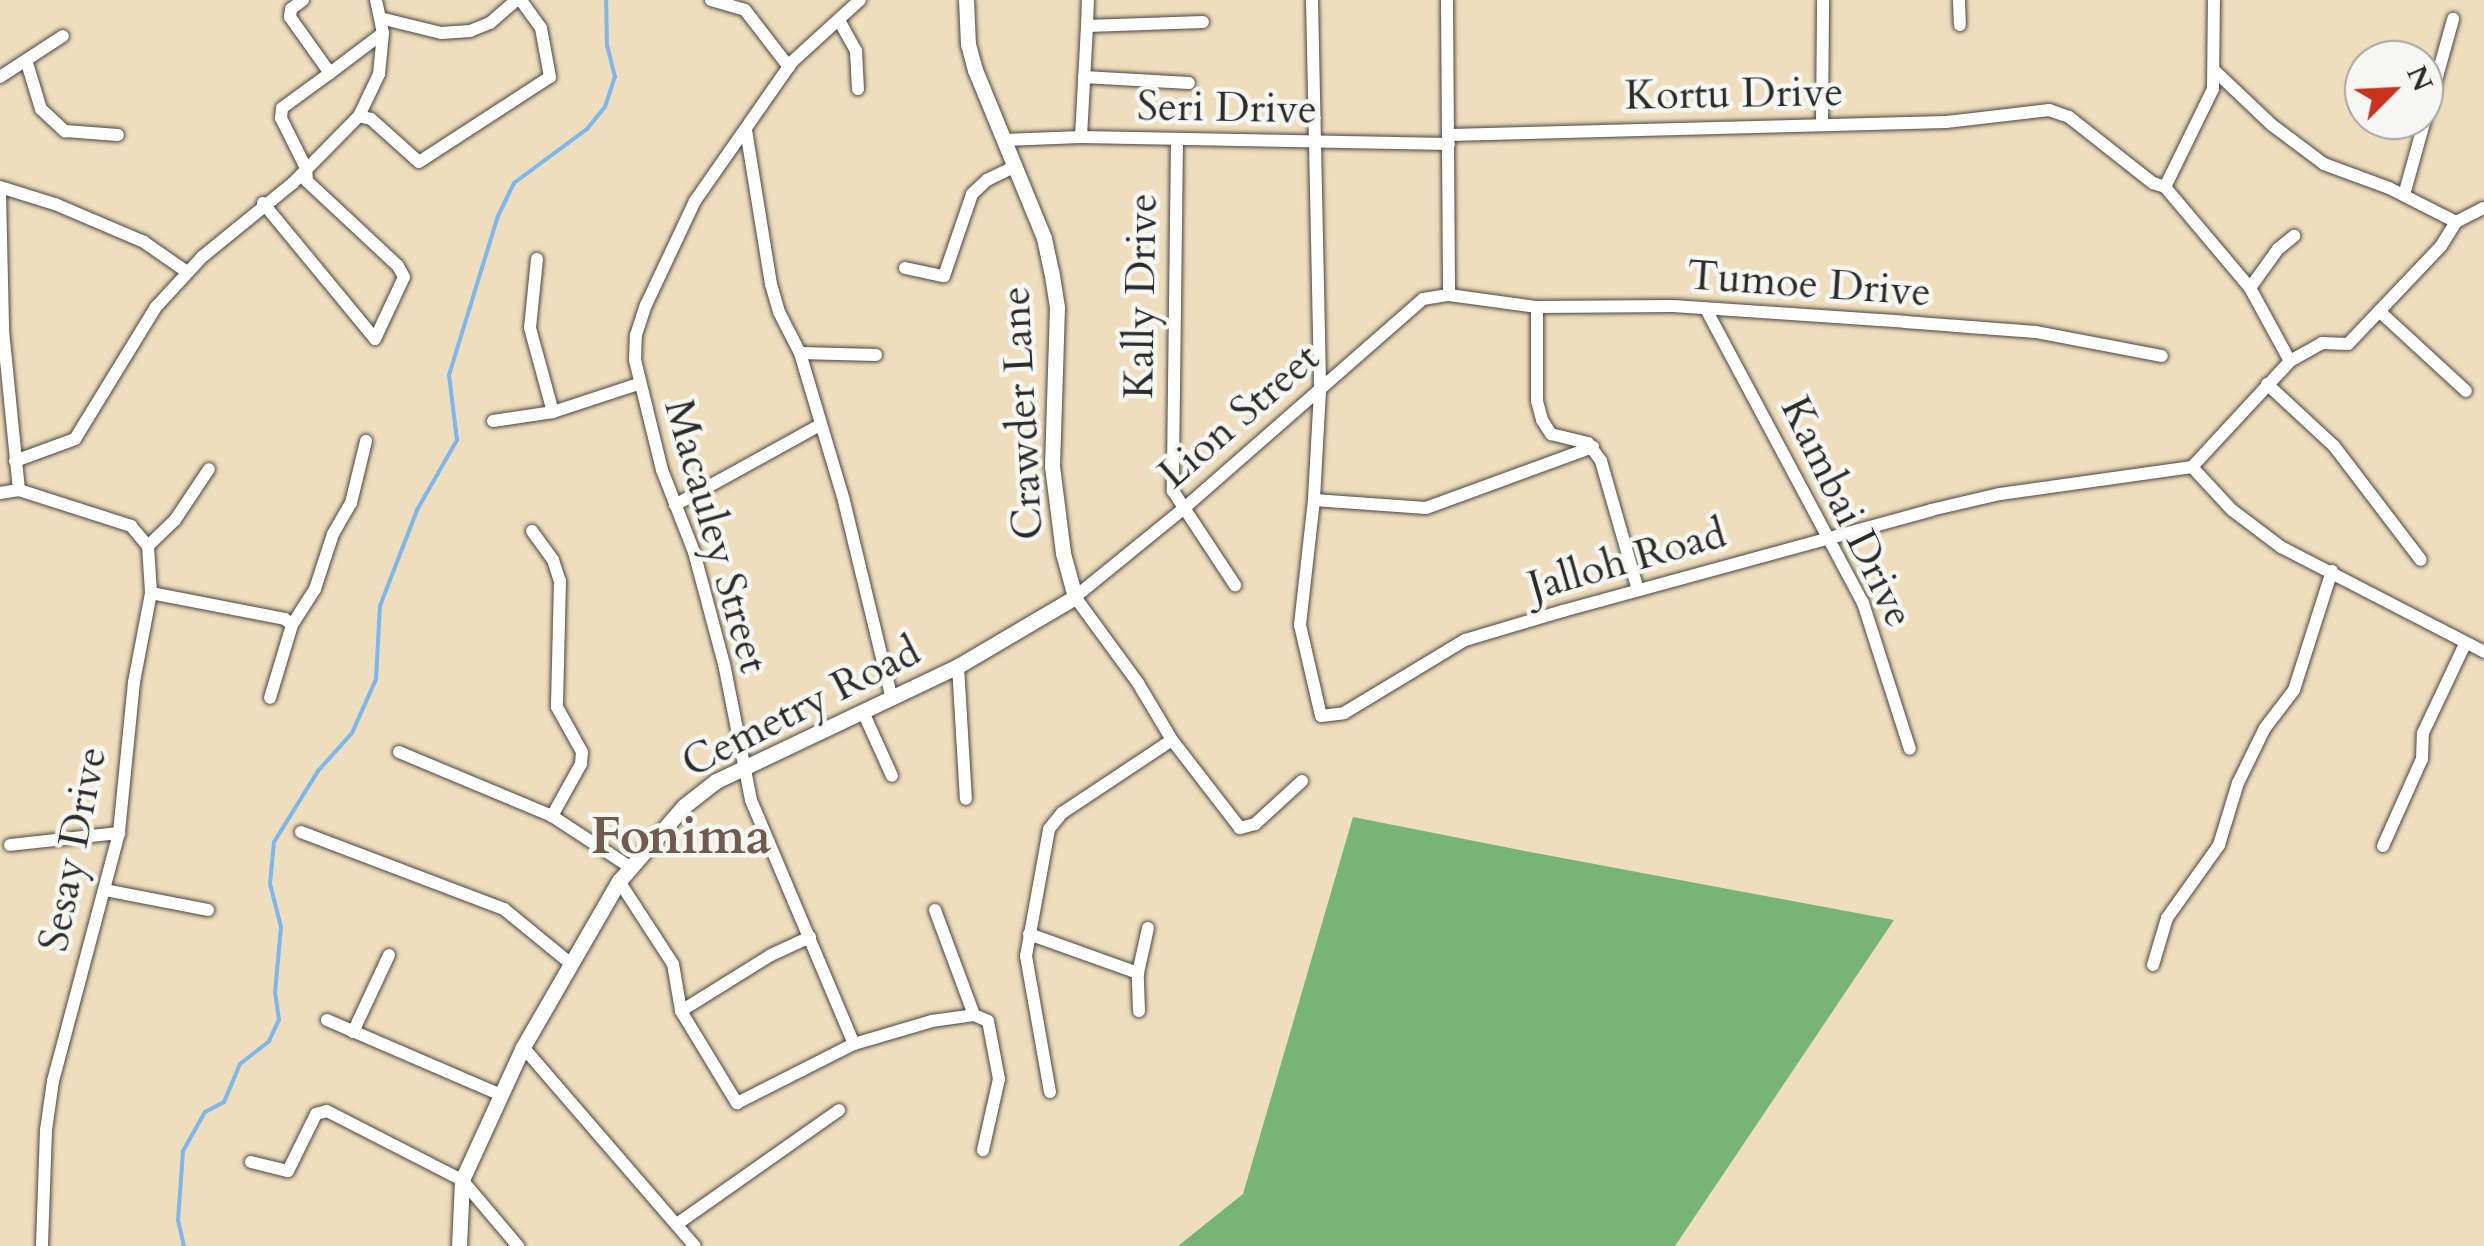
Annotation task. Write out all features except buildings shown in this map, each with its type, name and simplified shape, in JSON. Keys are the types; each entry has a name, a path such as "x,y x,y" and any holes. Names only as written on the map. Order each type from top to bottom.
{"street":[{"path":"303,0 292,8 290,17 330,73"},
{"path":"15,460 75,439 137,332 187,272 359,116 379,74 383,33 377,0"},
{"path":"359,116 372,119 419,162 550,77 541,28 518,0 490,24 470,32 442,33 380,18"},
{"path":"711,0 746,10 788,67"},
{"name":"Macauley Street","path":"854,1044 750,800 724,664 694,552 662,470 651,414 638,384 636,335 695,201 788,67 860,0"},
{"name":"Crawder Lane","path":"966,0 968,44 1044,238 1057,307 1052,466 1063,553 1075,597"},
{"path":"1081,136 1088,0"},
{"name":"Jalloh Road","path":"1312,0 1320,391 1314,500 1300,625 1320,716 1344,712 1465,640 1638,590 2000,494 2192,467"},
{"path":"1447,0 1450,295"},
{"path":"1822,124 1823,0"},
{"path":"1960,0 1960,26"},
{"path":"2165,187 2201,118 2215,71 2214,0"},
{"path":"2404,195 2453,19"},
{"path":"840,22 856,51 858,89"},
{"path":"1087,26 1204,22"},
{"path":"264,204 374,340 404,277 398,266 307,182 306,168 286,130 282,108 383,33"},
{"path":"0,77 27,64 63,36"},
{"path":"27,64 40,110 65,130 118,135"},
{"path":"2215,71 2272,126 2324,164 2404,195 2456,222"},
{"path":"1084,77 1189,83"},
{"name":"Kortu Drive","path":"1450,140 1946,122 2049,110 2069,118 2153,183 2165,187 2250,288 2290,362"},
{"path":"746,130 779,312 800,352 818,426 844,501 891,696"},
{"name":"Seri Drive","path":"1004,140 1081,136 1314,142 1450,140"},
{"name":"Kally Drive","path":"1177,140 1170,463 1173,491 1182,510"},
{"path":"905,268 944,276 972,194 986,180 1014,167"},
{"path":"19,490 2,330 0,190 54,204 144,242 187,272"},
{"path":"2484,208 2456,222 2441,246 2348,344 2322,343 2290,362 2192,467 2254,529 2484,652"},
{"path":"2250,288 2278,249 2294,236"},
{"path":"537,259 530,328 553,412"},
{"name":"Tumoe Drive","path":"1450,295 1537,307 1622,304 2036,332 2162,356"},
{"name":"Lion Street","path":"1075,597 1320,391 1412,306 1423,299 1450,295"},
{"path":"1537,307 1537,401 1542,420 1552,434 1593,447 1608,480 1638,590"},
{"name":"Kambai Drive","path":"1707,311 1862,602 1910,749"},
{"path":"2379,311 2466,390"},
{"path":"800,352 876,356"},
{"path":"493,421 553,412 638,384"},
{"path":"2267,384 2325,436 2422,560"},
{"path":"675,504 818,426"},
{"path":"270,698 292,625 315,589 333,534 352,503 366,441"},
{"path":"1314,500 1426,508 1593,447"},
{"path":"0,493 19,490 131,526 148,546 176,520 209,468"},
{"path":"1182,510 1234,585"},
{"path":"532,531 554,560 560,580 556,706 582,752 581,764 552,816"},
{"name":"Sesay Drive","path":"42,1246 46,1130 53,1081 119,833 134,682 151,593 148,546"},
{"path":"2154,966 2166,918 2219,844 2238,783 2265,728 2294,690 2332,571"},
{"path":"151,593 268,614 292,625"},
{"path":"1075,597 1138,683 1172,740 1240,828 1255,824 1302,781"},
{"name":"Cemetry Road","path":"459,1246 462,1180 523,1047 619,882 684,806 742,768 958,666 1075,597"},
{"path":"2383,846 2422,759 2424,734 2465,644"},
{"path":"958,666 964,712 966,798"},
{"path":"863,712 892,776"},
{"path":"1050,1092 1026,956 1049,828 1062,813 1172,740"},
{"path":"399,752 552,816 630,866"},
{"path":"301,832 504,909 570,963"},
{"path":"10,845 119,833"},
{"path":"619,882 674,964 681,1012 737,1104 854,1044 932,1021 974,1016 988,1021 999,1078 983,1150"},
{"path":"105,890 208,910"},
{"path":"935,910 974,1016"},
{"path":"1139,1011 1138,973 1148,928"},
{"path":"1029,934 1138,973"},
{"path":"681,1012 771,955 810,936"},
{"path":"353,1032 388,955"},
{"path":"326,1020 499,1094"},
{"path":"523,1047 695,1246"},
{"path":"677,1224 839,1110"},
{"path":"251,1162 288,1171 316,1114 327,1111 462,1180 518,1246"}],"green space":[{"path":"1353,817 1894,920 1675,1246 1178,1246 1243,1194"}],"waterway":[{"path":"184,1246 178,1221 183,1151 205,1112 224,1102 240,1064 269,1041 279,1020 275,993 281,927 270,884 274,842 318,771 352,733 376,679 380,606 417,510 457,440 449,375 498,216 514,183 587,129 605,107 615,77 607,46 606,0"}],"district":[{"name":"Fonima","path":"681,838"}]}
